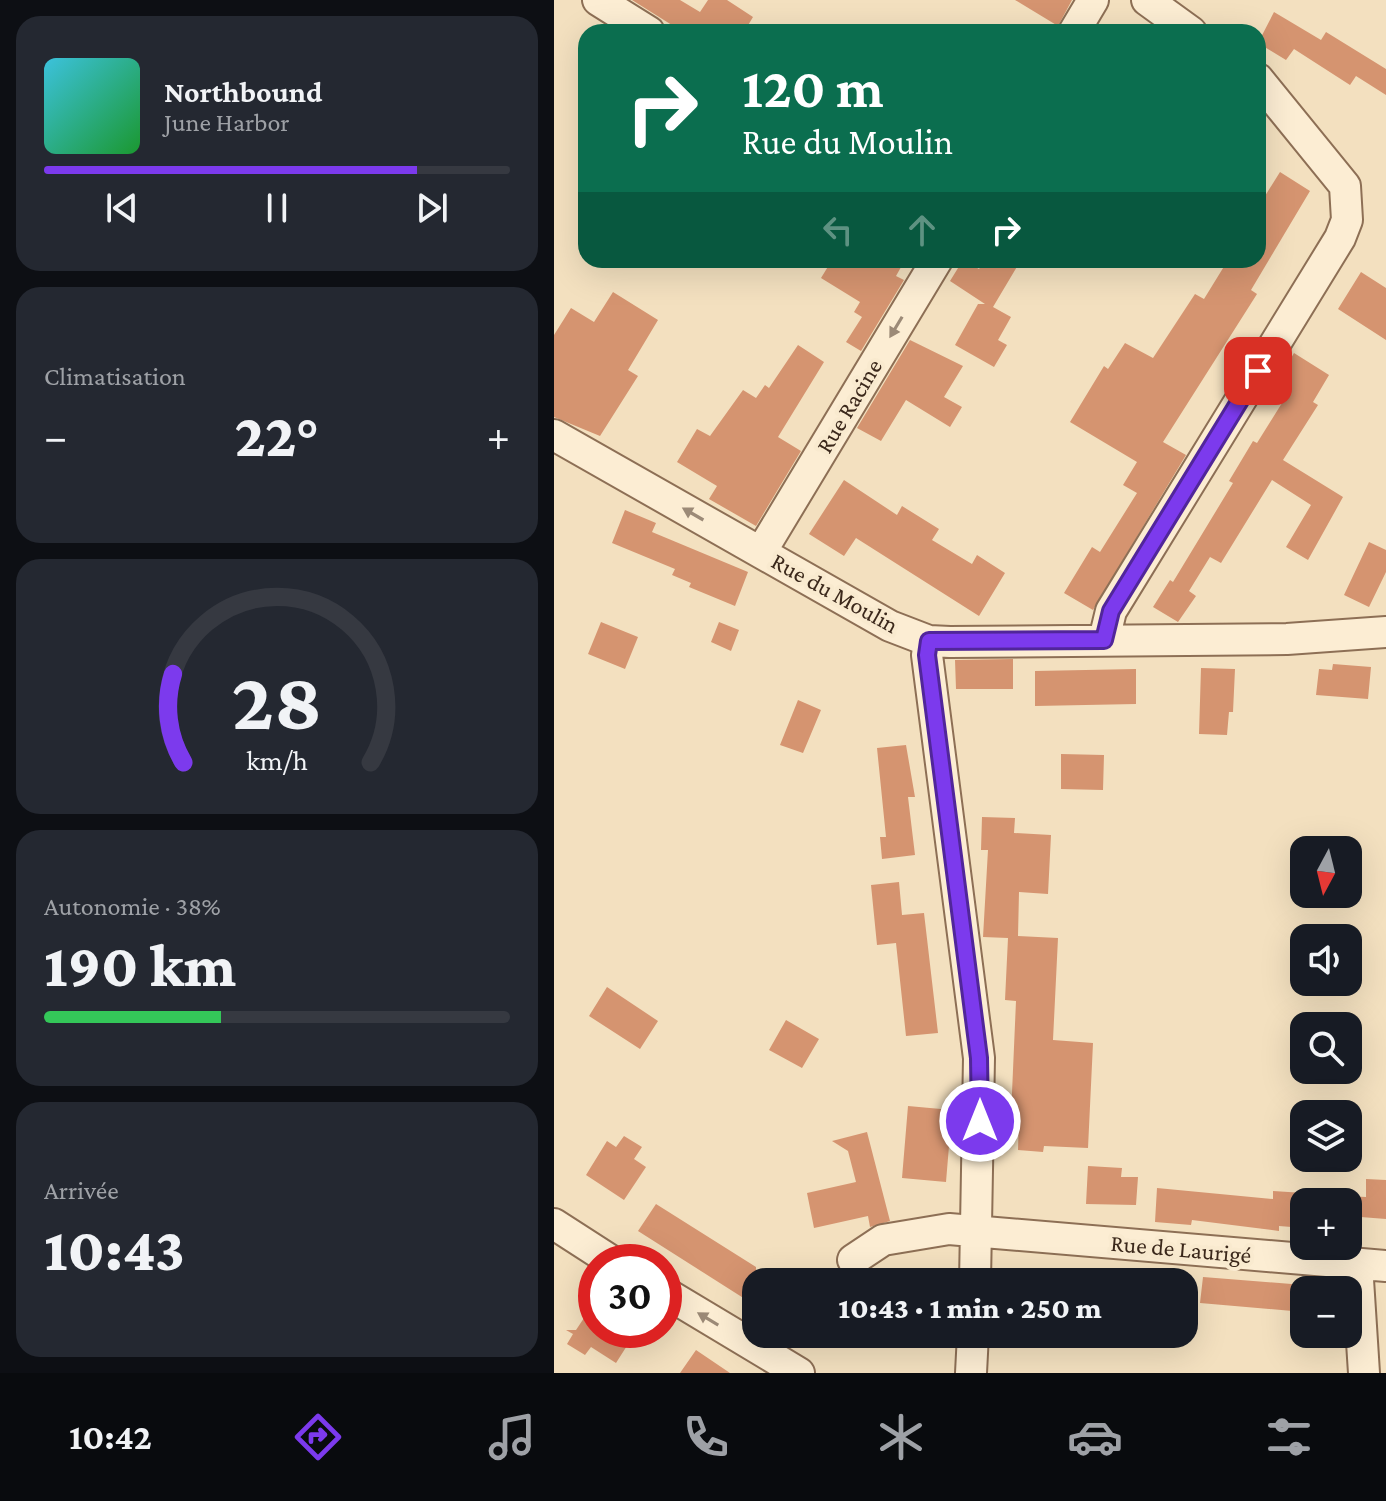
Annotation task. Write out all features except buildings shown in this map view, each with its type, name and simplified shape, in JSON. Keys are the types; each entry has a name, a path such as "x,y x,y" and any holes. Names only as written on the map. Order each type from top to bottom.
{"street":[{"path":"598,0 636,24"},
{"path":"1079,24 1093,0"},
{"path":"1147,0 1180,24"},
{"path":"1104,640 1111,611 1340,238 1347,220 1345,186 1266,89"},
{"name":"Rue Racine","path":"761,552 932,268"},
{"name":"Rue du Moulin","path":"554,435 890,626 929,641 1287,639 1386,632"},
{"path":"929,641 927,655 979,1058 976,1268"},
{"path":"554,1224 585,1244"},
{"name":"Rue de Laurigé","path":"853,1260 883,1240 949,1229 1371,1265"},
{"path":"1364,1373 1371,1265"},
{"path":"682,1303 799,1373"},
{"path":"971,1373 972,1348"}],"route":[{"path":"980,1121 979,1058 927,655 929,641 1104,640 1111,611 1258,371"}]}
